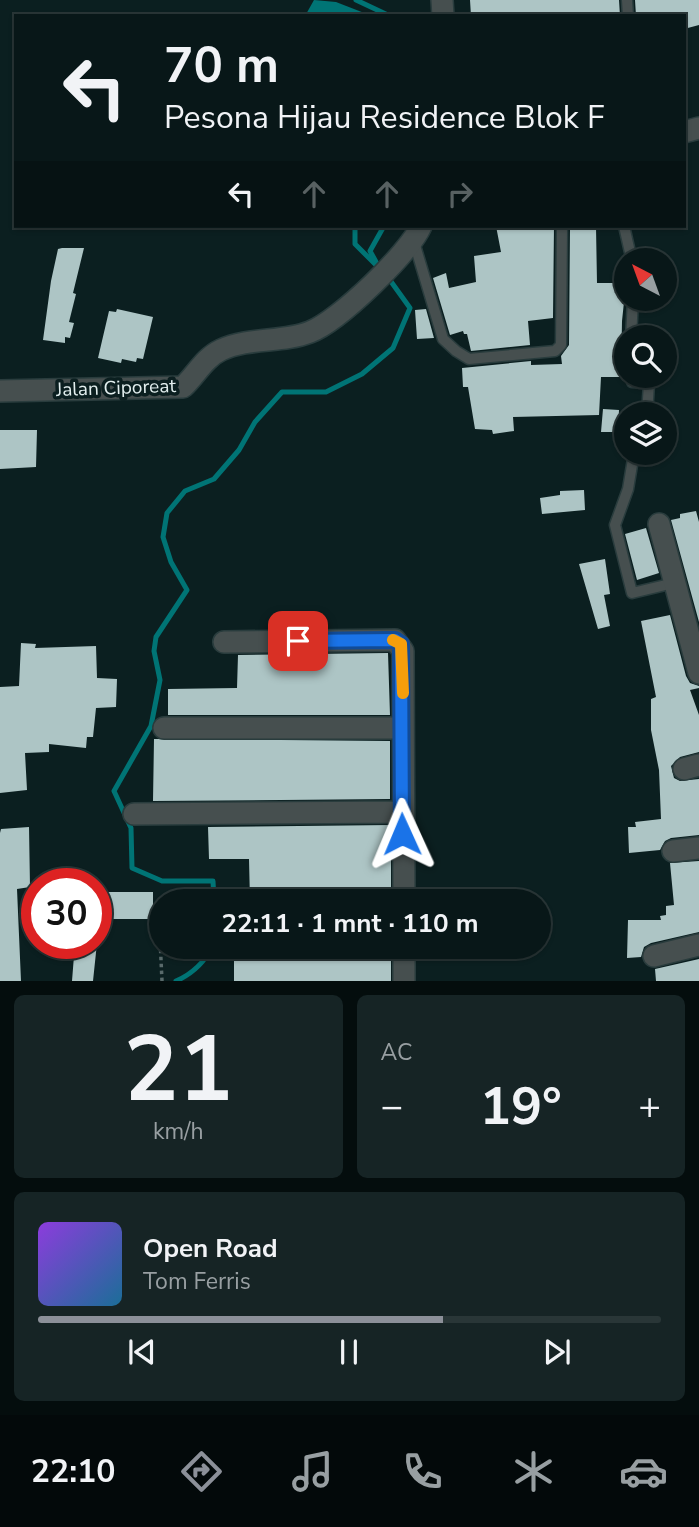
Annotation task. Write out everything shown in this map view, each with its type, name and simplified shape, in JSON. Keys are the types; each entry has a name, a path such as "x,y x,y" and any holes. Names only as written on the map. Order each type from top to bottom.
{"street":[{"name":"Jalan Ciporeat","path":"0,391 180,388 221,349 243,342 300,335 322,326 342,312 418,234"},
{"path":"659,524 699,673"},
{"path":"224,642 395,640 401,644 404,889"},
{"path":"164,729 402,728"},
{"path":"134,814 402,812"},
{"path":"673,851 699,848"},
{"path":"654,956 699,945"},
{"path":"404,959 404,981"}],"lane":[{"path":"418,234 443,339 469,359 555,351 561,345 562,228"},
{"path":"624,228 629,248"},
{"path":"632,465 628,489 615,526 632,593 674,583"}],"path":[{"path":"160,959 161,979"}],"water":[{"path":"314,0 336,2 367,14 306,14"}],"building":[{"path":"470,0 619,0 620,14 471,14"},
{"path":"635,0 699,0 699,25 686,28 686,14 636,14"},
{"path":"496,228 554,228 553,318 528,321 530,345 471,351 467,334 463,331 450,335 433,278 446,273 449,288 476,282 474,256 501,252"},
{"path":"570,228 596,228 597,283 614,283 614,312 623,312 622,325 614,325 614,377 601,377 599,415 513,417 514,431 493,434 492,430 475,429 468,387 463,387 462,368 531,361 531,365 562,364 561,356 569,345"},
{"path":"84,248 69,322 74,323 70,338 65,337 65,343 43,340 51,281 58,249"},
{"path":"117,309 153,317 143,359 137,358 136,362 122,359 121,363 98,358 109,311 116,312"},
{"path":"426,309 434,338 417,339 415,310"},
{"path":"603,409 614,410 614,432 601,432"},
{"path":"0,430 37,430 36,467 0,469"},
{"path":"584,490 585,510 542,514 540,498 560,495 560,491"},
{"path":"696,511 699,522 699,622 671,520 680,518 680,514"},
{"path":"646,528 659,573 637,580 625,534"},
{"path":"605,559 610,594 604,595 610,626 598,629 579,564"},
{"path":"670,615 686,676 690,683 699,686 690,690 699,715 699,752 680,757 671,766 674,778 680,781 699,779 699,835 671,838 665,841 660,850 629,853 628,827 636,827 635,822 661,819 659,770 651,730 651,699 656,697 641,621"},
{"path":"21,643 36,644 35,648 96,646 97,678 117,679 116,707 96,708 93,737 87,737 86,748 49,744 49,752 25,753 27,790 0,793 0,687 19,686"},
{"path":"388,653 390,715 168,715 168,689 237,688 238,655"},
{"path":"154,739 390,741 390,799 153,801"},
{"path":"391,825 391,889 250,889 249,859 209,859 208,827"},
{"path":"29,827 30,868 21,868 21,888 17,889 21,981 0,981 1,829"},
{"path":"699,861 699,932 651,943 644,947 641,957 627,958 628,920 661,920 660,916 666,915 666,906 674,905 670,863"},
{"path":"112,892 149,892 149,919 112,919"},
{"path":"74,959 95,959 93,981 72,981"},
{"path":"234,959 391,959 391,981 234,981"},
{"path":"699,959 699,981 656,981 655,969"}],"waterway":[{"path":"356,0 386,14"},
{"path":"355,228 355,244 375,264"},
{"path":"380,269 370,251 383,228"},
{"path":"213,889 213,881 162,881 132,868 131,828 114,791 151,726 160,680 154,651 156,637 187,590 171,562 163,537 167,513 185,491 214,479 239,450 255,422 282,392 326,392 362,374 393,348 410,308 387,276"},
{"path":"176,981 204,959"}],"slow traffic":[{"path":"393,640 401,644 403,651 403,693"}],"route":[{"path":"298,641 395,640 401,644 402,834"}]}
